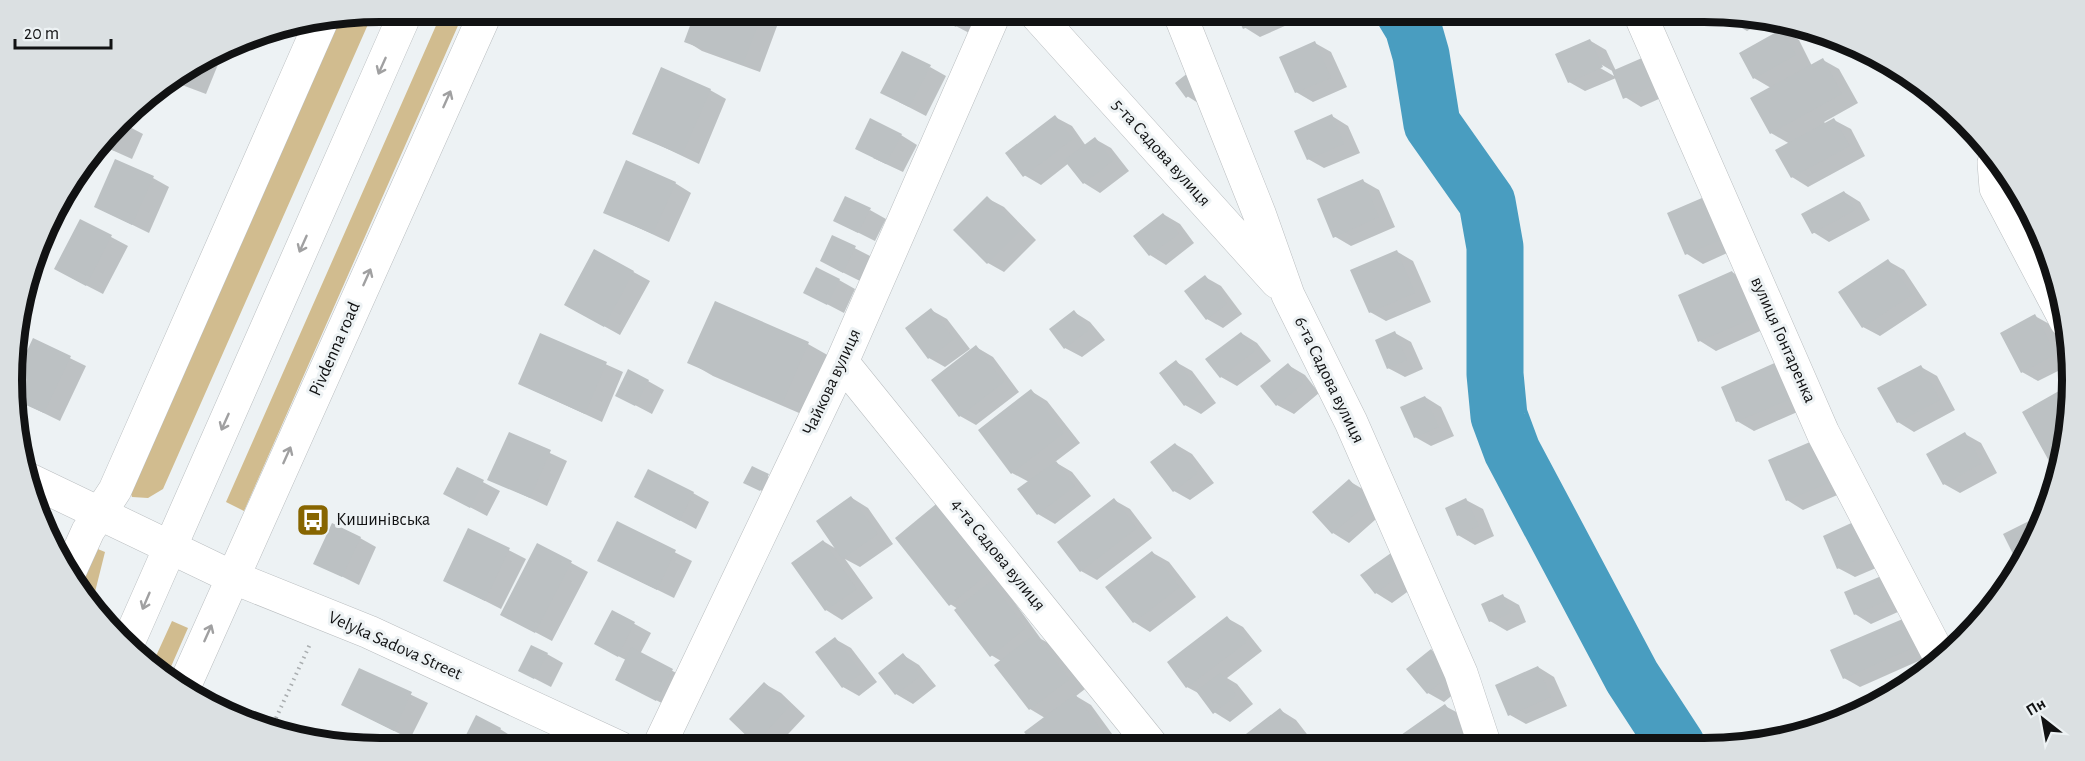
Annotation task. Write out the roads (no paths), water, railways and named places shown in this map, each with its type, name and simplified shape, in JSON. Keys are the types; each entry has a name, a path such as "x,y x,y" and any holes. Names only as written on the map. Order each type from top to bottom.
{"street":[{"path":"130,637 402,22"},
{"name":"Pivdenna road","path":"187,681 482,22"},
{"name":"Чайкова вулиця","path":"663,738 842,362 991,22"},
{"name":"5-та Садова вулиця","path":"1043,22 1288,295"},
{"name":"6-та Садова вулиця","path":"1183,22 1259,213 1288,295 1351,422 1461,673 1482,738"},
{"name":"вулиця Гонтаренка","path":"1643,22 1823,433 1938,653"},
{"path":"73,565 100,512 115,490 318,28"},
{"path":"1995,171 1996,188 2051,293"},
{"name":"4-та Садова вулиця","path":"842,362 1146,738"},
{"name":"Velyka Sadova Street","path":"38,484 232,577 369,632 598,738"}],"waterway":[{"path":"1410,22 1421,55 1432,124 1487,202 1495,247 1495,374 1499,416 1512,451 1632,677 1672,738"}],"place":[{"name":"Кишинівська","path":"313,520"}]}
